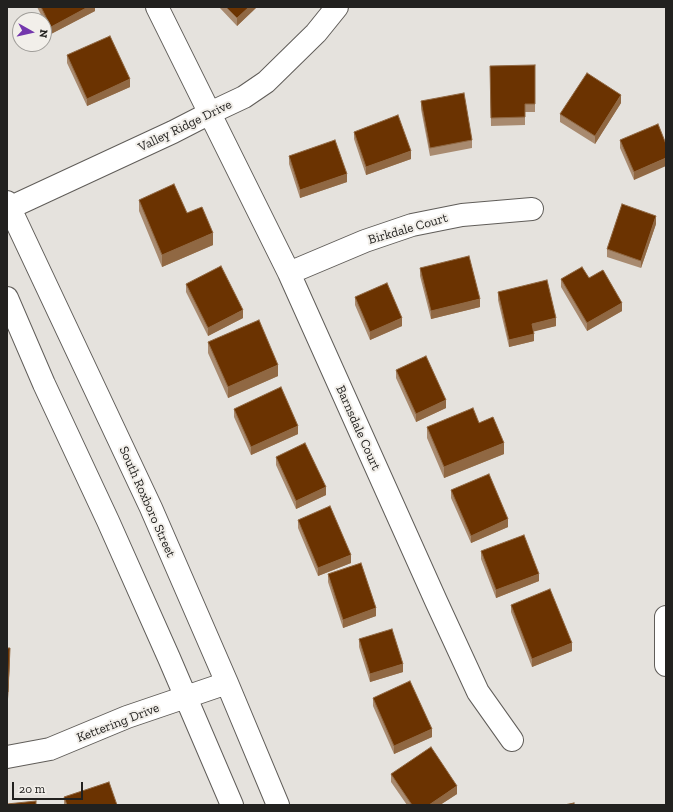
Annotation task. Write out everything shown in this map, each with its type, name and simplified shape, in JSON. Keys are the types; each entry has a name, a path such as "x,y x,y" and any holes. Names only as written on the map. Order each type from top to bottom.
{"street":[{"name":"Barnsdale Court","path":"157,7 289,273 432,594 478,692 512,740"},
{"name":"Valley Ridge Drive","path":"8,206 173,132 244,97 266,82 316,33 337,7"},
{"name":"South Roxboro Street","path":"8,206 151,508 278,805"},
{"name":"Birkdale Court","path":"289,273 365,241 412,225 462,215 532,209"},
{"path":"7,298 44,384 108,521 232,805"},
{"path":"666,617 666,665"},
{"name":"Kettering Drive","path":"7,757 50,749 127,717 227,683"}],"building":[{"path":"41,7 88,7 52,26 52,12 44,12"},
{"path":"226,7 249,7 237,18"},
{"path":"110,36 130,79 87,99 67,55"},
{"path":"535,65 535,104 525,104 525,117 491,118 490,66"},
{"path":"587,73 621,95 595,136 560,114"},
{"path":"464,93 472,140 430,148 421,101"},
{"path":"398,115 411,151 366,167 354,132"},
{"path":"658,124 666,144 666,158 634,172 620,140"},
{"path":"335,140 347,174 300,190 289,156"},
{"path":"174,184 187,213 202,207 213,233 162,255 139,200"},
{"path":"622,204 656,216 641,261 607,249"},
{"path":"469,256 480,299 431,311 420,268"},
{"path":"221,266 243,310 208,328 186,284"},
{"path":"582,267 589,278 603,270 622,303 587,323 561,279"},
{"path":"547,280 556,318 532,324 534,334 509,340 498,292"},
{"path":"387,283 402,318 370,332 355,297"},
{"path":"259,320 278,365 228,387 208,342"},
{"path":"426,356 446,400 416,414 396,370"},
{"path":"281,387 298,426 251,447 234,409"},
{"path":"473,408 479,423 493,417 504,443 444,467 427,427"},
{"path":"305,443 326,487 296,501 276,457"},
{"path":"489,474 508,519 471,536 451,490"},
{"path":"330,506 351,555 318,568 298,520"},
{"path":"524,535 539,574 496,590 481,551"},
{"path":"361,563 376,608 343,620 328,574"},
{"path":"550,589 572,643 532,659 511,605"},
{"path":"392,629 403,664 370,674 359,639"},
{"path":"7,648 10,648 8,692 7,692"},
{"path":"410,681 432,729 394,746 373,698"},
{"path":"431,747 457,786 429,805 412,805 391,774"},
{"path":"109,782 117,805 67,805 64,797"},
{"path":"36,801 36,805 7,805 7,804"}]}
